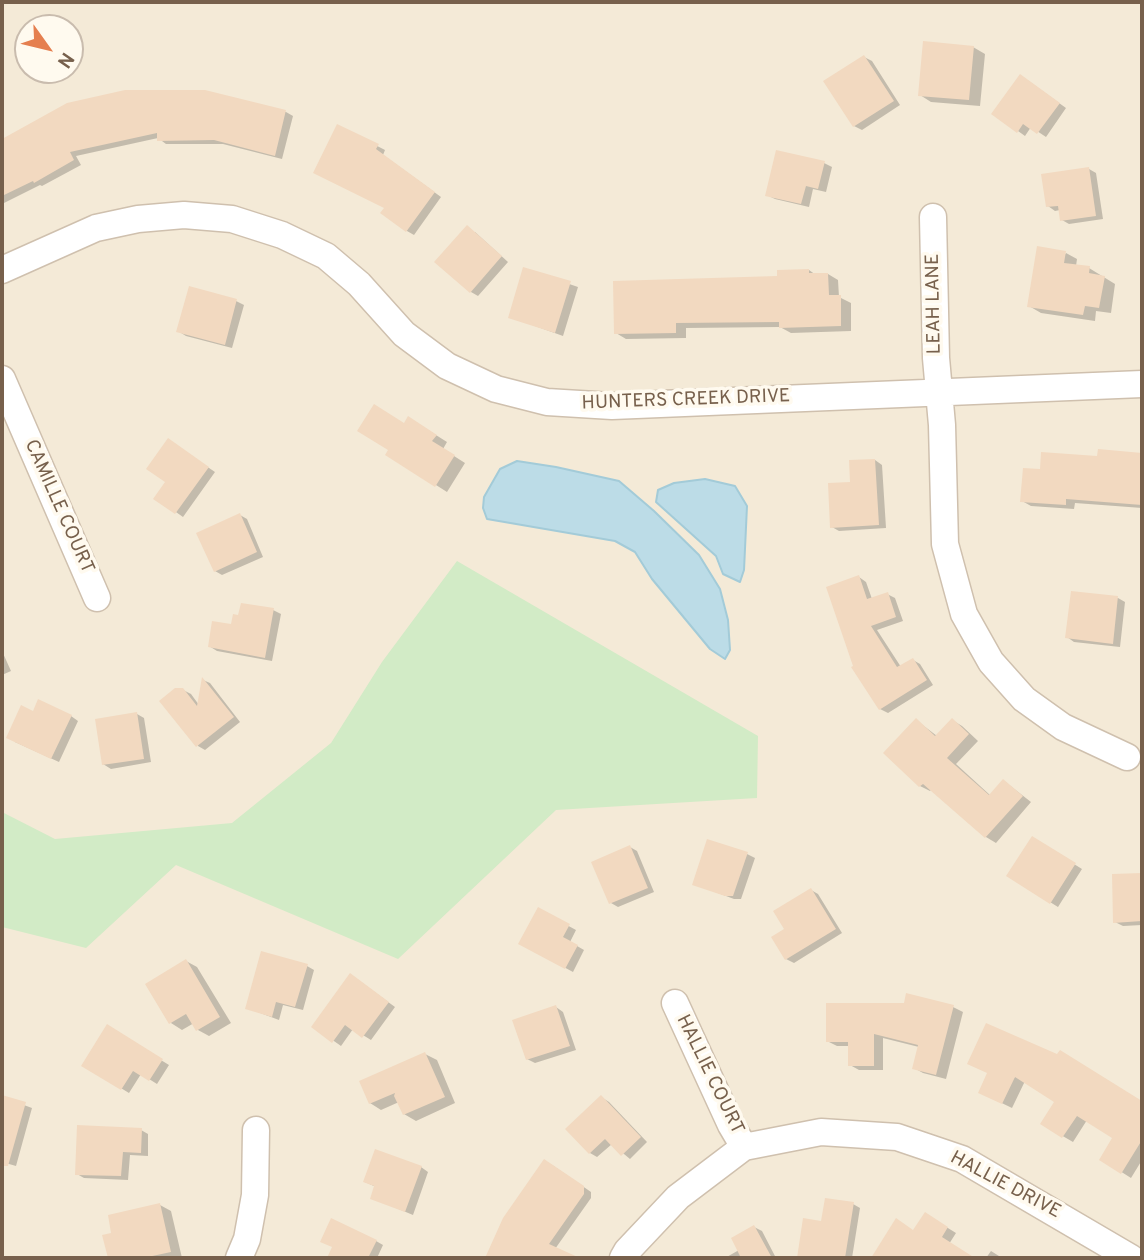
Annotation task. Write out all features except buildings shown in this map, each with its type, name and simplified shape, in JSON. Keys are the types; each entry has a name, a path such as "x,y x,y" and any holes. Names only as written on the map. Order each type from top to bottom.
{"street":[{"name":"HUNTERS CREEK DRIVE","path":"2,270 96,228 127,221 184,215 232,219 282,235 326,256 359,284 404,334 447,366 496,389 547,402 612,406 1142,384"},
{"name":"LEAH LANE","path":"933,217 945,544 964,614 991,662 1024,699 1063,727 1127,757"},
{"name":"CAMILLE COURT","path":"2,379 97,598"},
{"name":"HALLIE COURT","path":"675,1003 731,1125 744,1147"},
{"path":"239,1258 247,1239 255,1195 256,1130"},
{"name":"HALLIE DRIVE","path":"623,1258 678,1196 744,1147 821,1132 897,1138 962,1159 1130,1258"}],"shaded area":[{"path":"2,2 1142,2 1142,1258 2,1258"}],"green space":[{"path":"457,561 758,736 757,798 556,810 398,959 176,865 86,948 2,927 2,812 55,839 232,823 331,743 382,662"}],"water":[{"path":"517,461 619,481 654,511 699,555 720,589 728,620 730,650 725,659 710,649 652,579 635,552 615,541 487,519 483,508 484,497 500,469"},
{"path":"705,479 735,486 747,506 744,570 740,582 723,574 716,556 656,502 658,490 674,483"}]}
